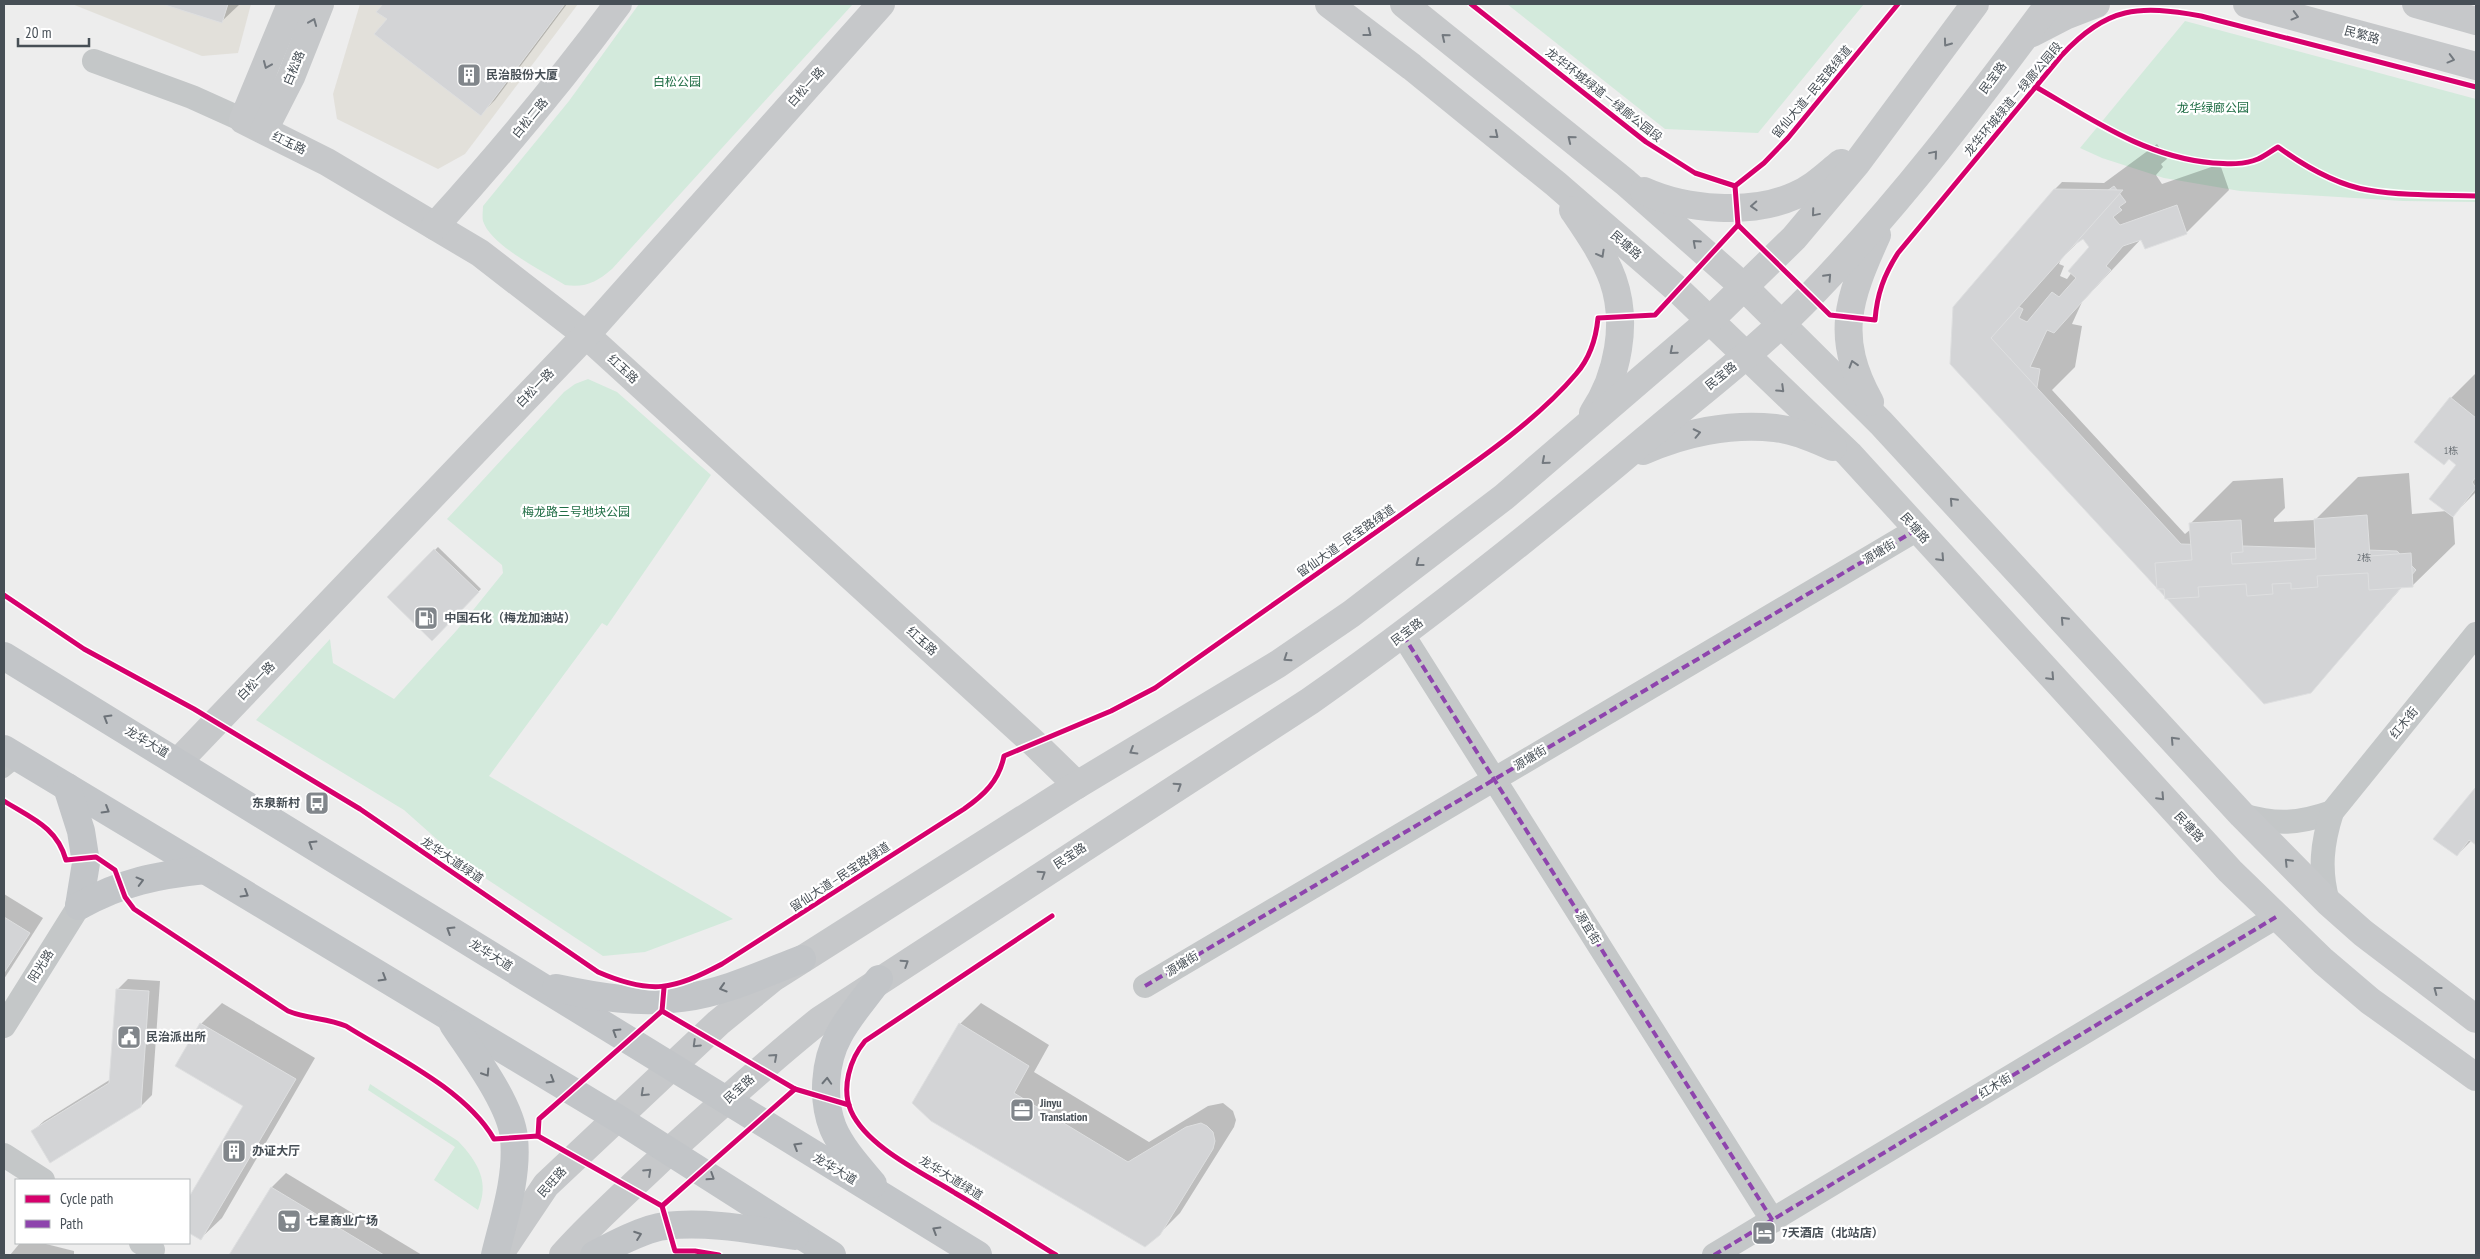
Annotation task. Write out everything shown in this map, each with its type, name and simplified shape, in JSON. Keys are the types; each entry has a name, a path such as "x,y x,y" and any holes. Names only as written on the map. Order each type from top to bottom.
{"main road":[{"path":"253,125 292,4"},
{"name":"白松路","path":"253,125 291,76 320,4"},
{"name":"白松二路","path":"435,226 564,77 618,4"},
{"name":"白松一路","path":"178,762 586,335 881,4"},
{"name":"民塘路","path":"1329,4 1556,184 1710,320 1849,454 1916,530 2230,871 2323,961 2370,1001 2476,1078"},
{"path":"1404,4 1625,182 1745,288 1881,423 2242,814 2328,902 2363,933 2476,1020"},
{"path":"617,1118 718,1022 773,978 1077,785 1278,664 1351,614 1504,497 1710,320 1745,288 1794,238 1883,129 1976,4"},
{"name":"民宝路","path":"670,1151 775,1056 820,1020 879,979 1310,701 1403,635 1548,522 1746,356 1781,324 1854,249 1957,126 2049,4"},
{"path":"2026,36 2064,16 2096,4"},
{"name":"民繁路","path":"2248,4 2476,66"},
{"path":"2416,4 2476,21"},
{"name":"红玉路","path":"253,125 327,162 480,252 586,335 1035,744 1077,785"},
{"path":"1625,182 1662,199 1686,205 1763,206 1794,196 1815,184 1883,129"},
{"path":"1556,184 1588,231 1609,269 1614,283 1618,307 1620,335 1609,385 1582,430"},
{"path":"1881,423 1851,362 1848,324 1854,294 1865,261 1890,207"},
{"path":"1619,462 1665,441 1701,432 1732,428 1774,428 1806,435 1849,454"},
{"name":"龙华大道","path":"4,656 672,1067 724,1102 978,1255"},
{"path":"9,760 68,787 617,1118 832,1255"},
{"path":"68,787 81,831 86,863 79,906"},
{"path":"79,906 108,890 121,886 161,875 205,870"},
{"path":"536,983 621,1000 683,998 740,983 802,959"},
{"path":"879,979 839,1035 829,1058 827,1098 834,1128 848,1153 885,1199"},
{"path":"449,1018 492,1082 514,1136 515,1162 511,1188 495,1255"},
{"name":"民旺路","path":"499,1255 546,1185 617,1118"},
{"path":"563,1255 610,1207 670,1151"},
{"path":"594,1255 617,1243 664,1226 706,1225 803,1237"}],"street":[{"name":"红玉路","path":"94,61 192,97 253,125"},
{"name":"源塘街","path":"1145,986 1916,530"},
{"name":"红木街","path":"2328,902 2323,884 2321,861 2332,812 2476,634"},
{"name":"源宜街","path":"1403,635 1773,1221"},
{"path":"2242,814 2267,822 2290,822 2312,819 2332,812"},
{"name":"阳光路","path":"4,1026 79,906"},
{"name":"红木街","path":"1714,1255 2276,916"},
{"path":"4,1155 41,1179"}],"shaded area":[{"path":"72,4 251,4 238,53 202,56"},
{"path":"360,4 578,4 465,154 438,169 337,119 333,94"}],"green space":[{"name":"白松公园","path":"639,4 853,4 612,269 585,285 565,285 519,257 496,240 483,221 483,206 569,101"},
{"path":"1507,4 1864,4 1758,133 1665,129"},
{"name":"龙华绿廊公园","path":"2185,21 2476,99 2476,202 2403,201 2240,191 2164,178 2102,158 2080,148"},
{"name":"梅龙路三号地块公园","path":"588,379 617,392 711,475 607,626 602,623 489,776 733,919 645,952 603,956 467,866 404,810 256,720 330,639 333,663 394,699 457,630 503,573 502,565 447,519 564,392 575,384"},
{"path":"370,1084 458,1141 465,1149 476,1165 482,1181 483,1190 478,1210 434,1180 455,1147 368,1090"}],"building":[{"path":"162,4 228,4 222,23"},
{"name":"民治股份大厦","path":"383,4 565,4 481,116 374,34 387,19 376,12"},
{"path":"2114,186 2126,202 2119,207 2122,210 2113,217 2120,225 2177,205 2187,234 2145,249 2141,240 2123,246 2106,266 2111,270 2054,333 2047,330 2030,367 2040,369 2033,411 2005,404 2010,394 2000,392 2011,359 2003,354 1998,361 1994,359 1990,365 1971,355 2002,292 2020,300 2017,306 2023,309 2019,318 2027,322 2052,292 2059,297 2076,278 2068,271 2089,247 2083,239 2074,245 2071,241 2067,244 2055,228"},
{"path":"2054,189 2123,190 1991,338 2181,544 2397,551 2416,570 2311,693 2264,704 1950,364 1953,307"},
{"path":"2450,397 2476,418 2476,477 2472,482 2476,488 2453,517 2429,499 2456,465 2449,459 2444,465 2414,442"},
{"path":"2367,515 2370,556 2411,553 2413,587 2369,590 2368,573 2317,576 2318,587 2291,589 2291,583 2272,584 2273,594 2247,596 2246,584 2198,587 2199,597 2165,599 2164,589 2157,589 2155,563 2192,560 2189,523 2241,520 2243,552 2231,553 2232,564 2316,559 2314,519"},
{"path":"434,549 479,592 432,641 387,597"},
{"path":"2475,788 2476,845 2469,840 2457,856 2433,839"},
{"path":"4,917 30,933 4,973"},
{"name":"民治派出所","path":"116,989 149,991 141,1107 50,1163 31,1131 109,1083"},
{"name":"办证大厅","path":"200,1023 296,1079 201,1240 190,1234 190,1195 243,1106 175,1066"},
{"path":"959,1023 1029,1066 1014,1093 1128,1162 1186,1127 1201,1123 1213,1132 1215,1141 1213,1149 1160,1235 1145,1247 931,1121 912,1103"},
{"name":"七星商业广场","path":"271,1187 384,1255 229,1255"}],"marked path":[{"path":"1145,986 1916,530"},
{"path":"1403,635 1773,1221"},
{"path":"1714,1255 2276,917"}],"cycle path":[{"name":"龙华环城绿道－绿廊公园段","path":"1471,4 1646,142 1695,173 1735,186"},
{"name":"留仙大道—民宝路绿道","path":"1735,186 1764,163 1788,138 1898,4"},
{"name":"龙华环城绿道－绿廊公园段","path":"1735,186 1738,225 1830,315 1875,320 1877,302 1882,285 1898,253 2062,55 2078,39 2109,18 2125,13 2142,11 2201,16 2476,87"},
{"name":"龙华环城绿道－绿廊公园段","path":"2036,87 2120,135 2142,145 2188,159 2213,163 2242,163 2258,159 2278,147 2298,161 2332,179 2368,190 2422,195 2476,196"},
{"name":"留仙大道—民宝路绿道","path":"4,595 84,649 194,709 360,809 598,972 633,984 648,986 675,984 705,973 722,964 964,809 990,787 1002,765 1004,756 1111,711 1155,688 1473,464 1539,412 1576,374 1592,348 1598,318 1655,315 1738,225"},
{"path":"4,801 33,818 50,831 62,849 66,860 96,857 115,870 125,897 134,909 288,1011 346,1026 428,1075 466,1105 482,1121 494,1139 538,1136 662,1206 675,1251 695,1251 719,1255"},
{"name":"龙华大道绿道","path":"1052,916 865,1041 851,1065 847,1093 851,1111 859,1124 882,1147 912,1168 1056,1255"},
{"path":"664,988 662,1011 795,1089 849,1105"},
{"path":"538,1136 539,1119 662,1011"},
{"path":"662,1206 795,1089"}],"place":[{"name":"民治股份大厦","path":"469,75"},
{"name":"中国石化（梅龙加油站）","path":"426,618"},
{"name":"东泉新村","path":"317,803"},
{"name":"民治派出所","path":"129,1037"},
{"name":"Jinyu Translation","path":"1022,1110"},
{"name":"办证大厅","path":"234,1151"},
{"name":"七星商业广场","path":"289,1221"},
{"name":"7天酒店（北站店）","path":"1764,1233"}]}
